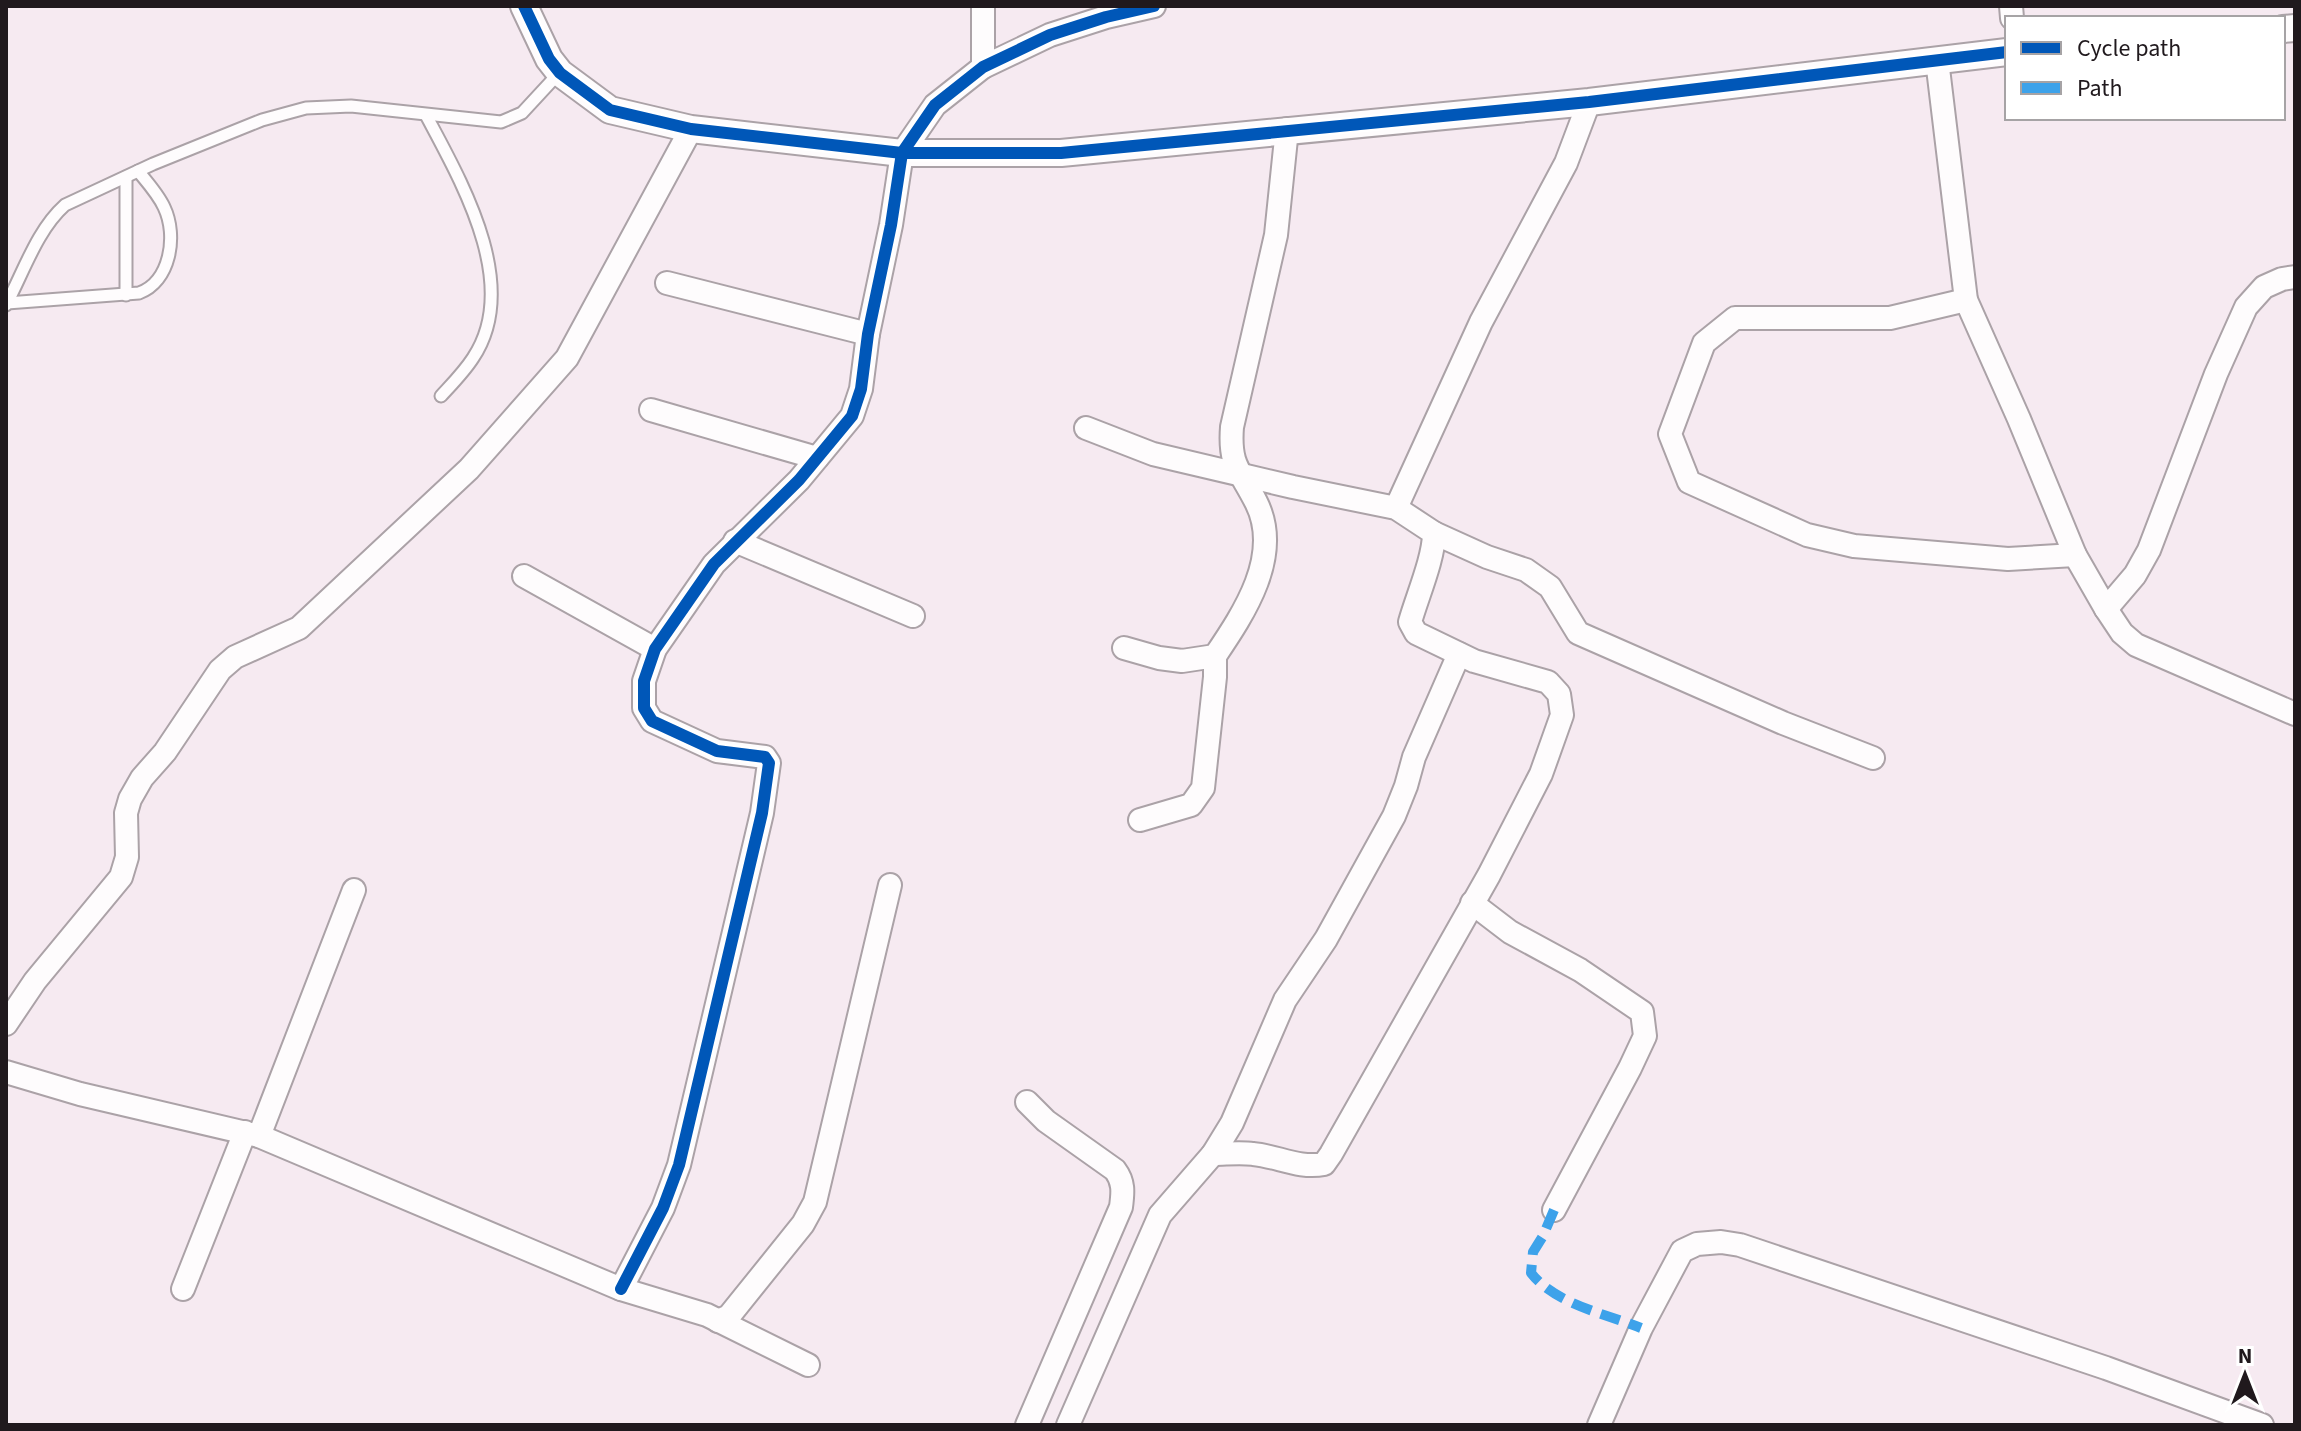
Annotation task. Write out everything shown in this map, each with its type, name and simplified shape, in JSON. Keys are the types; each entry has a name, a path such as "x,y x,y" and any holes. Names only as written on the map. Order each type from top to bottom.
{"street":[{"path":"524,6 549,59 560,73 610,110 691,129 902,153 1061,153 1589,102 2005,52"},
{"path":"983,6 983,67"},
{"path":"621,1289 663,1208 679,1165 762,813 769,763 757,754 734,755 717,751 652,721 644,708 642,694 655,649 714,564 799,480 852,416 861,389 868,334 891,225 902,153 935,105 983,67 1050,35 1106,12 1154,6"},
{"path":"1937,60 1966,300 2075,555 2122,633 2136,645 2152,655 2295,714"},
{"path":"1396,508 1481,322 1566,163 1589,102"},
{"path":"6,1024 35,981 121,877 127,857 126,813 130,799 220,670 235,657 299,628 469,469 567,358 691,129"},
{"path":"1140,820 1191,805 1203,788 1215,656 1244,612 1264,560 1265,539 1257,503 1239,475 1230,450 1232,427 1276,235 1287,129"},
{"path":"2106,609 2135,575 2149,550 2216,374 2246,307 2264,287 2295,277"},
{"path":"667,283 868,334"},
{"path":"1966,300 1890,318 1735,318 1704,343 1670,434 1689,482 1807,535 1854,546 2008,559 2075,555"},
{"path":"651,410 817,458"},
{"path":"1086,428 1153,454 1396,508 1434,533 1487,557 1526,570 1550,587 1578,633 1783,723 1873,758"},
{"path":"1213,1154 1250,1153 1282,1159 1302,1167 1324,1164 1472,903 1541,774 1556,735 1562,703 1559,694 1548,682 1474,661 1416,633 1410,622 1434,549 1434,533"},
{"path":"735,541 913,616"},
{"path":"524,576 655,649"},
{"path":"1124,648 1182,661 1215,656"},
{"path":"1068,1425 1160,1215 1213,1154 1232,1123 1285,1000 1326,939 1394,816 1414,757 1459,654"},
{"path":"718,1321 729,1316 803,1224 815,1202 890,885"},
{"path":"183,1289 354,890"},
{"path":"1472,903 1510,932 1580,970 1642,1012 1645,1036 1554,1210"},
{"path":"6,1072 80,1094 252,1134 621,1289 702,1313 808,1365"},
{"path":"1027,1102 1046,1121 1115,1170 1121,1178 1123,1192 1121,1207 1027,1425"},
{"path":"1599,1425 1641,1328 1682,1251 1697,1244 1721,1242 1740,1245 2106,1368 2262,1425"}],"lane":[{"path":"7,304 43,231 55,214 65,205 138,171 262,120 306,108 351,106 487,122 511,120 522,113 560,73"},
{"path":"426,115 472,210 488,260 492,297 487,328 474,357 441,396"},
{"path":"7,304 126,295 139,293 156,284 164,271 169,252 170,229 165,209 138,171"},
{"path":"126,177 126,295"}],"marked path":[{"path":"1554,1210 1533,1252 1531,1273 1553,1293 1641,1328"}],"cycle path":[{"path":"524,6 549,59 560,73 610,110 691,129 902,153 1061,153 1589,102 2005,52"},
{"path":"621,1289 663,1208 679,1165 762,813 769,763 765,757 717,751 652,721 644,708 644,681 655,649 714,564 799,480 852,416 861,389 868,334 891,225 902,153 935,105 983,67 1050,35 1154,6"}]}
